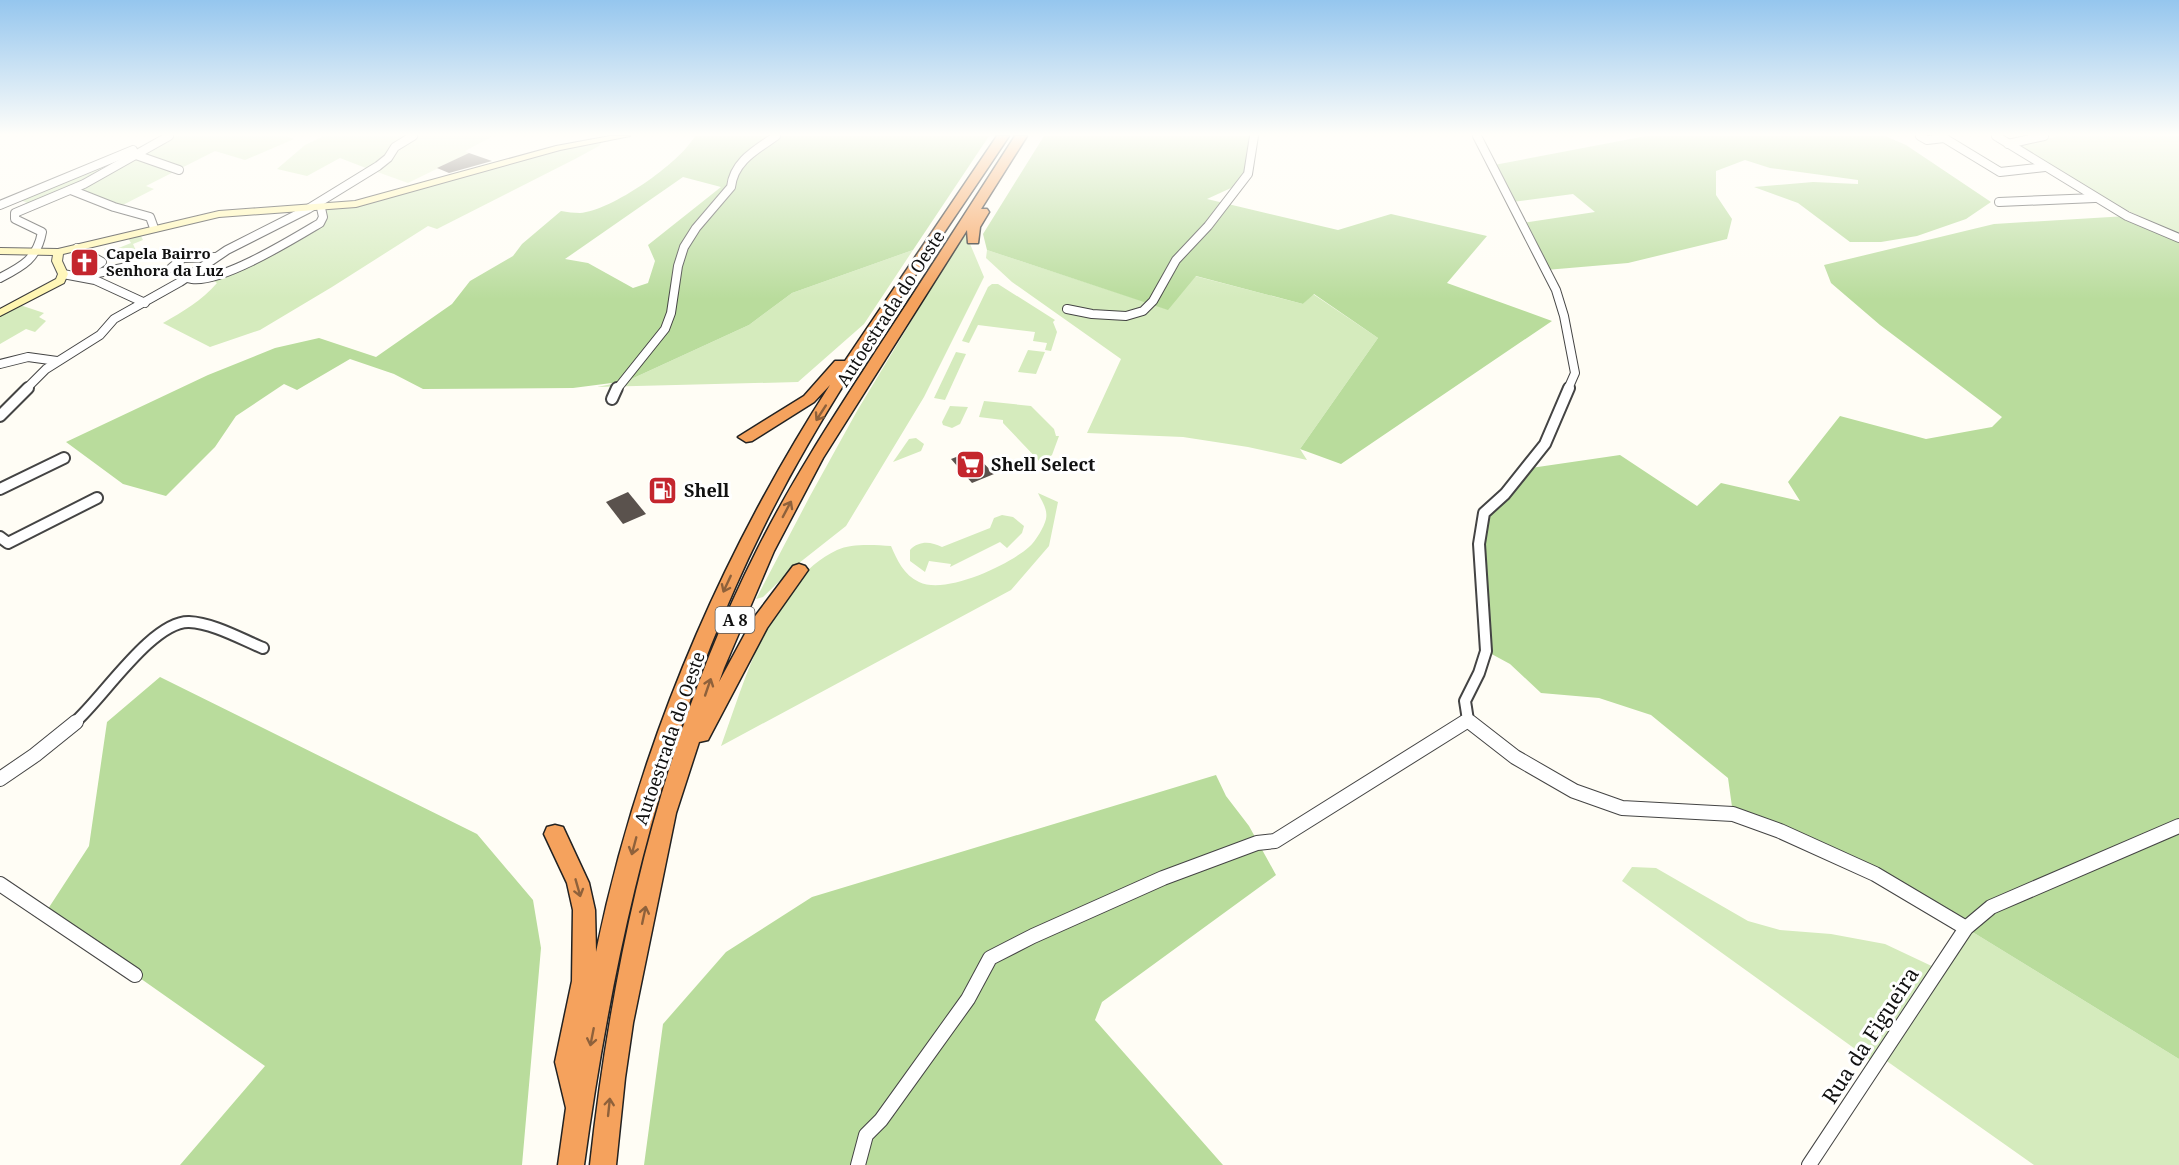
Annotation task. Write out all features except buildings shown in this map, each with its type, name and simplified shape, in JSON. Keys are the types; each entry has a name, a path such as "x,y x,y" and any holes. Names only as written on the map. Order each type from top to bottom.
{"highway":[{"name":"Autoestrada do Oeste","path":"571,1165 578,1111 606,964 627,871 659,761 692,666 726,584 768,504 817,419 887,311 976,190"},
{"name":"Autoestrada do Oeste","path":"603,1165 612,1078 621,1023 665,813 714,668 770,541 814,458 981,190"},
{"path":"973,240 974,227 995,190"},
{"path":"746,437 809,399 831,376 866,330 887,311"},
{"path":"676,780 760,624 799,570"},
{"path":"555,834 578,883 584,910 584,981 568,1062 578,1111"}],"street":[{"path":"0,205 35,190"},
{"path":"0,278 31,262 37,254 42,232 15,219 15,213 70,190"},
{"path":"72,190 114,207 150,217 154,228"},
{"path":"0,416 57,361 100,335 114,319 145,303 216,257 308,209 338,190"},
{"path":"0,250 37,254 58,252 219,214 321,208 407,190"},
{"path":"612,399 620,381 664,331 671,315 675,277 688,238 728,190"},
{"path":"1067,309 1092,314 1126,316 1143,310 1153,301 1176,260 1208,226 1235,190"},
{"path":"1507,190 1556,290 1575,373 1545,444 1505,494 1484,513 1479,544 1486,651 1479,673 1465,701 1468,720 1515,757 1574,791 1622,808 1733,814 1780,831 1875,874 1966,928"},
{"path":"2085,190 2127,216 2179,238"},
{"path":"1999,202 2096,197"},
{"path":"17,198 31,205"},
{"path":"216,257 183,258 171,268 185,278 204,278 221,273 320,223 321,208"},
{"path":"77,248 102,262 92,280"},
{"path":"58,252 57,261 66,276"},
{"path":"0,313 66,276 127,267"},
{"path":"66,276 110,285 145,303"},
{"path":"0,364 20,356 57,361"},
{"path":"0,489 64,458"},
{"path":"0,537 8,543 98,498"},
{"path":"0,779 47,745 92,707 147,644 169,626 188,622 263,648"},
{"path":"858,1165 866,1135 881,1120 968,999 990,958 1033,936 1163,878 1257,843 1275,841 1468,720"},
{"name":"Rua da Figueira","path":"1809,1165 1966,928 1991,907 2179,826"},
{"path":"0,884 135,975"}],"green space":[{"path":"35,190 70,190 31,205 17,198"},
{"path":"72,190 151,190 117,208"},
{"path":"408,190 513,190 437,229 428,226 260,330 210,347 163,323 205,295 217,283 212,280 326,216 326,210"},
{"path":"634,190 664,190 565,259 588,263 633,288 648,283 655,261 648,245 717,190 953,190 913,250 792,293 749,325 627,381 573,388 423,389 394,374 350,359 297,390 284,384 236,416 215,447 166,496 123,484 66,442 208,375 275,348 319,338 376,357 452,304 470,281 513,256 522,244 561,211 580,213 593,210"},
{"path":"1010,190 1226,190 1207,199 1338,230 1391,214 1487,236 1447,283 1552,321 1341,464 1300,449 1378,338 1314,294 1303,304 1196,276 1168,310 987,250 983,234"},
{"path":"1506,190 1716,190 1716,195 1732,219 1727,239 1628,263 1546,270 1522,223 1595,212 1573,194 1512,202"},
{"path":"1763,190 1974,190 1991,202 1966,219 1917,236 1881,242 1850,242 1798,203"},
{"path":"2092,190 2179,190 2179,235 2122,208"},
{"path":"2127,216 2179,238 2179,1059 1875,874 1733,814 1728,778 1651,715 1599,698 1541,693 1510,664 1486,651 1484,513 1524,469 1620,455 1697,506 1721,483 1800,501 1788,482 1840,416 1926,439 1992,427 2002,417 1880,325 1831,283 1824,265 1994,224"},
{"path":"148,229 151,234 141,236 143,240 133,244 137,253 131,256 128,254 118,259 104,249 113,246 116,249 131,243 127,236"},
{"path":"965,232 984,277 924,397 846,526 794,567 763,597 756,599 857,411"},
{"path":"913,250 864,324 798,382 597,387 627,381 749,325 792,293"},
{"path":"987,250 1167,309 1195,276 1303,304 1313,294 1378,338 1300,449 1307,460 1248,447 1183,437 1087,433 1121,359 1012,282 986,258"},
{"path":"998,284 1055,320 1053,322 1057,332 1051,351 1045,350 1047,343 1033,341 1035,332 978,325 969,343 962,341 988,287"},
{"path":"20,305 44,313 39,317 46,321 35,332 26,329 0,344 0,316"},
{"path":"1028,350 1045,352 1036,374 1018,372"},
{"path":"956,352 966,354 945,400 934,398"},
{"path":"984,401 1031,406 1054,429 1056,436 1059,436 1052,455 1041,463 1003,423 1003,420 979,417"},
{"path":"950,406 968,407 960,424 952,428 943,425 942,422"},
{"path":"916,438 924,444 921,451 893,462 909,439"},
{"path":"1038,493 1058,502 1049,546 1011,590 721,746 750,664 763,636 777,609 794,585 814,565 837,550 850,546 891,546 905,571 919,582 945,585 977,576 1007,562 1032,544 1046,519 1045,509"},
{"path":"1002,515 1013,517 1024,526 1022,533 1007,548 1000,542 950,567 951,564 929,561 925,572 910,561 910,550 922,543 942,547 990,528 994,518"},
{"path":"160,677 477,834 533,900 541,948 522,1165 180,1165 265,1066 46,912 89,846 107,722"},
{"path":"1216,775 1226,796 1249,826 1276,875 1102,1002 1095,1020 1223,1165 644,1165 663,1024 726,952 812,897"},
{"path":"1632,867 1656,868 1748,921 1780,930 1831,934 1885,944 1938,969 1966,928 2179,1059 2179,1165 2034,1165 1881,1057 1876,1064 1622,881"}],"place":[{"name":"Capela Bairro Senhora da Luz","path":"85,262"},
{"name":"Shell Select","path":"970,464"},
{"name":"Shell","path":"663,490"}]}
